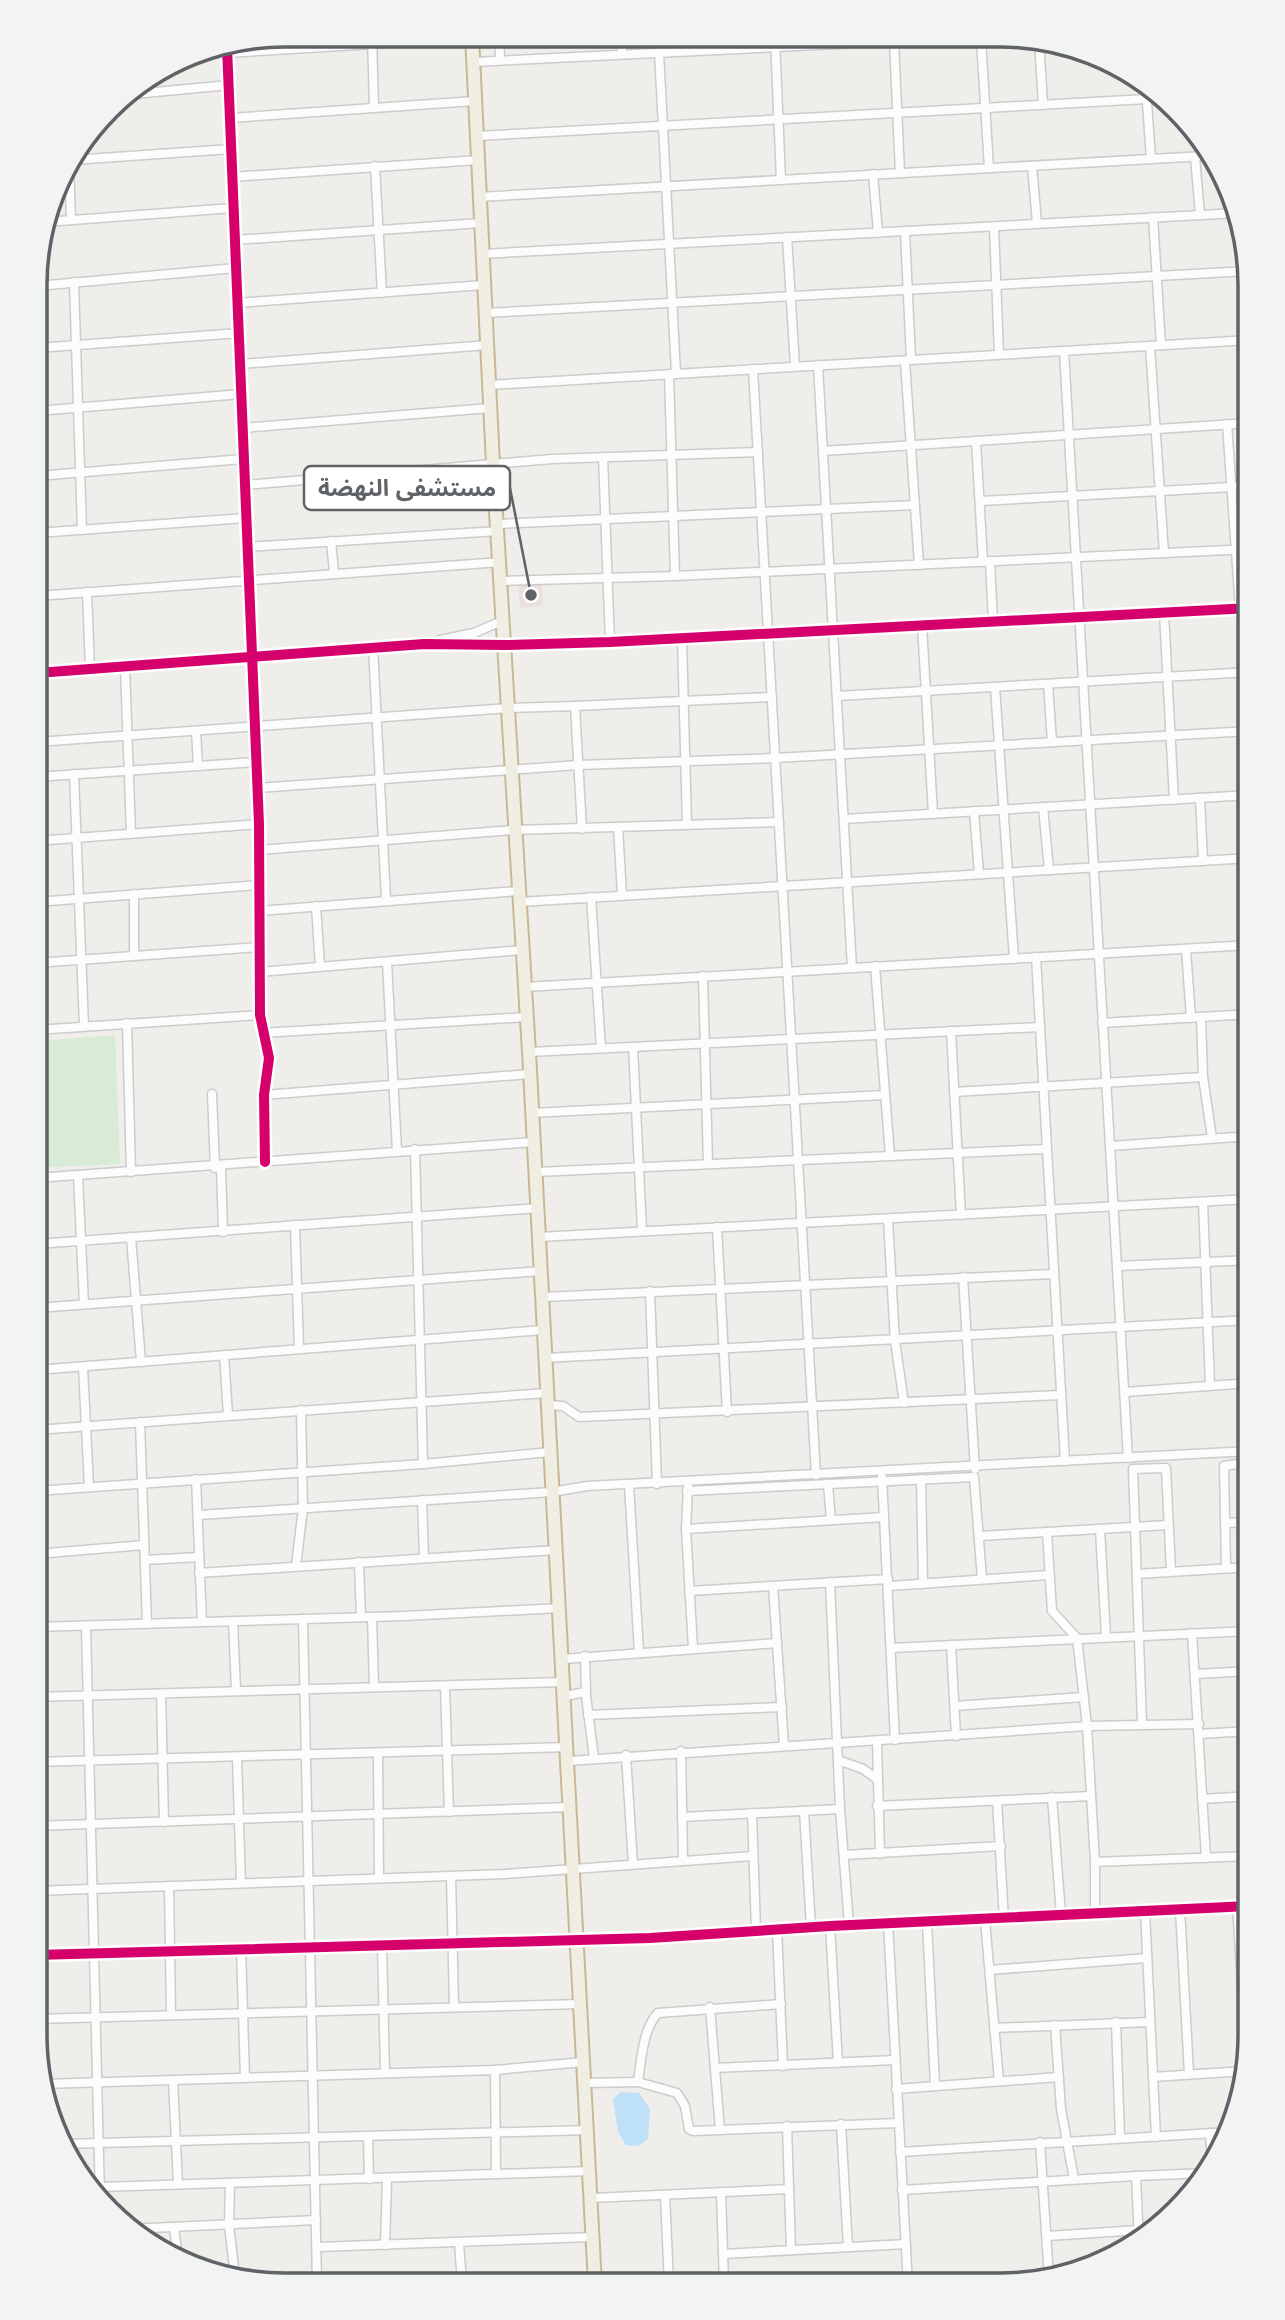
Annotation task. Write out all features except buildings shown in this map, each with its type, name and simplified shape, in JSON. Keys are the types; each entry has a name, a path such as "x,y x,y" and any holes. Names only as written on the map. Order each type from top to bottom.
{"highway":[{"path":"473,47 493,464 540,1237 595,2273"}],"street":[{"path":"253,49 336,47"},
{"path":"372,47 374,108"},
{"path":"499,47 500,60"},
{"path":"622,47 622,53"},
{"path":"683,47 683,51"},
{"path":"474,62 724,47"},
{"path":"775,47 781,180"},
{"path":"894,47 895,112 900,173"},
{"path":"981,47 989,168"},
{"path":"1040,51 1043,105"},
{"path":"659,52 672,302 675,576"},
{"path":"227,54 259,824 260,1015 269,1058 264,1095 265,1162"},
{"path":"145,93 229,85"},
{"path":"477,136 1147,99 1151,159"},
{"path":"230,118 475,102"},
{"path":"83,159 231,149"},
{"path":"479,197 1200,156"},
{"path":"1200,157 1200,215"},
{"path":"232,177 478,160"},
{"path":"375,166 382,293"},
{"path":"1032,166 1037,223"},
{"path":"873,174 878,233"},
{"path":"70,185 71,220"},
{"path":"57,221 233,208"},
{"path":"482,254 1226,214"},
{"path":"1153,217 1161,345"},
{"path":"235,240 481,223"},
{"path":"994,227 999,355"},
{"path":"905,231 910,446 919,565"},
{"path":"787,237 795,366"},
{"path":"47,285 236,268"},
{"path":"486,313 1237,272"},
{"path":"74,282 82,530"},
{"path":"237,303 484,285"},
{"path":"47,347 240,333"},
{"path":"489,385 1238,341"},
{"path":"240,364 488,345"},
{"path":"1150,346 1162,490 1164,552"},
{"path":"1064,351 1128,1458"},
{"path":"818,365 852,968"},
{"path":"753,369 816,1475"},
{"path":"47,411 241,394"},
{"path":"242,428 490,408"},
{"path":"1227,424 1238,555"},
{"path":"823,451 1238,424"},
{"path":"976,441 993,622"},
{"path":"244,485 493,464 758,452"},
{"path":"603,457 610,642"},
{"path":"47,476 243,459"},
{"path":"981,501 1238,486"},
{"path":"247,547 605,521 915,505"},
{"path":"47,532 246,517"},
{"path":"331,541 334,573"},
{"path":"502,581 675,576 1237,549"},
{"path":"47,595 501,562"},
{"path":"87,592 90,669"},
{"path":"47,672 424,643 506,645 610,642 1238,609"},
{"path":"1164,613 1174,800"},
{"path":"424,643 474,633 504,620"},
{"path":"922,625 933,814"},
{"path":"682,638 687,825"},
{"path":"373,647 386,899"},
{"path":"125,667 131,769 131,833"},
{"path":"837,696 1238,673"},
{"path":"1048,684 1052,742"},
{"path":"995,687 1006,810 1014,959"},
{"path":"47,741 509,708 772,697"},
{"path":"575,706 582,829"},
{"path":"195,731 198,766"},
{"path":"257,788 579,765 775,758 1238,732"},
{"path":"47,776 256,762"},
{"path":"74,774 84,1026"},
{"path":"844,819 1238,797"},
{"path":"1200,799 1203,860"},
{"path":"1044,807 1048,870"},
{"path":"974,811 979,874"},
{"path":"259,850 514,830 779,822"},
{"path":"47,840 259,824"},
{"path":"618,827 622,895"},
{"path":"259,911 386,899 591,897 1238,859"},
{"path":"47,901 259,885"},
{"path":"134,894 134,956"},
{"path":"591,897 601,1048"},
{"path":"316,906 320,966"},
{"path":"525,986 1238,946"},
{"path":"47,963 258,947"},
{"path":"1186,949 1212,1138"},
{"path":"259,972 522,950"},
{"path":"1036,957 1065,1461"},
{"path":"387,962 397,1151"},
{"path":"875,966 890,1156"},
{"path":"703,976 708,1164"},
{"path":"47,1029 260,1015"},
{"path":"1102,1023 1238,1015"},
{"path":"262,1033 527,1017"},
{"path":"127,1023 131,1172"},
{"path":"529,1052 1040,1027"},
{"path":"951,1031 961,1215"},
{"path":"633,1047 642,1230"},
{"path":"264,1095 530,1074"},
{"path":"954,1092 1203,1077"},
{"path":"212,1094 223,1232"},
{"path":"532,1113 884,1095"},
{"path":"1111,1146 1238,1137"},
{"path":"47,1177 534,1142"},
{"path":"415,1149 418,1340 424,1464"},
{"path":"536,1172 1046,1149"},
{"path":"78,1176 83,1304"},
{"path":"540,1237 1237,1200"},
{"path":"1203,1202 1210,1385"},
{"path":"47,1243 538,1208"},
{"path":"888,1219 895,1340 904,1403"},
{"path":"295,1225 299,1348"},
{"path":"717,1227 727,1412"},
{"path":"131,1237 141,1362"},
{"path":"1118,1266 1237,1261"},
{"path":"47,1307 541,1271"},
{"path":"542,1297 1053,1274"},
{"path":"963,1277 982,1579"},
{"path":"650,1291 657,1484"},
{"path":"545,1358 966,1338 1237,1322"},
{"path":"47,1369 544,1330"},
{"path":"224,1355 228,1415"},
{"path":"83,1367 89,1487"},
{"path":"1125,1392 1237,1384"},
{"path":"47,1429 420,1402 547,1399 561,1405 576,1417 1060,1395"},
{"path":"296,1566 303,1508 301,1410"},
{"path":"140,1422 146,1624"},
{"path":"47,1490 424,1464 550,1452"},
{"path":"688,1487 881,1470 1237,1452"},
{"path":"1226,1568 1224,1466 1237,1464"},
{"path":"1142,1724 1131,1470 1163,1466 1166,1469 1171,1571"},
{"path":"881,1470 889,1582 895,1740"},
{"path":"199,1515 552,1492 587,1486 828,1484 974,1477"},
{"path":"196,1479 202,1622"},
{"path":"921,1479 923,1584"},
{"path":"828,1484 831,1520"},
{"path":"629,1485 639,1652"},
{"path":"688,1487 685,1529 693,1648"},
{"path":"422,1500 424,1557"},
{"path":"685,1529 884,1517"},
{"path":"1225,1523 1237,1523"},
{"path":"979,1535 1167,1525"},
{"path":"1100,1529 1106,1637"},
{"path":"1047,1532 1052,1611 1077,1638 1087,1726 1095,1862 1095,1914"},
{"path":"47,1552 144,1545"},
{"path":"200,1573 556,1550"},
{"path":"145,1560 198,1557"},
{"path":"359,1562 361,1617"},
{"path":"1137,1574 1237,1568"},
{"path":"689,1591 830,1583 923,1584 1049,1575"},
{"path":"830,1583 840,1809 849,1925"},
{"path":"774,1586 784,1746"},
{"path":"47,1627 372,1617 560,1608"},
{"path":"372,1617 374,1687"},
{"path":"303,1619 317,2273"},
{"path":"233,1621 236,1691"},
{"path":"86,1626 92,1762 100,2184"},
{"path":"891,1648 1237,1631"},
{"path":"1192,1633 1206,1858"},
{"path":"563,1659 777,1643"},
{"path":"951,1645 956,1736"},
{"path":"584,1656 585,1692 594,1758"},
{"path":"1196,1674 1237,1672"},
{"path":"445,1686 449,1812"},
{"path":"47,1697 445,1686 565,1689 585,1692"},
{"path":"162,1694 164,1822"},
{"path":"955,1706 1084,1698"},
{"path":"588,1715 782,1707"},
{"path":"569,1761 681,1751 837,1744 1087,1726 1199,1724"},
{"path":"1199,1734 1237,1732"},
{"path":"877,1741 880,1854"},
{"path":"47,1762 568,1747"},
{"path":"681,1751 684,1858"},
{"path":"378,1754 379,1878"},
{"path":"626,1755 633,1864"},
{"path":"237,1758 241,1883"},
{"path":"838,1760 863,1769 877,1780"},
{"path":"877,1806 1091,1796"},
{"path":"1052,1797 1061,1915"},
{"path":"1202,1799 1237,1797"},
{"path":"998,1801 1004,1919"},
{"path":"47,1826 571,1807"},
{"path":"682,1817 840,1809"},
{"path":"804,1811 811,1927"},
{"path":"752,1813 756,1930"},
{"path":"844,1855 1001,1846"},
{"path":"47,1890 451,1876 574,1870 684,1858 753,1856"},
{"path":"1095,1862 1237,1857"},
{"path":"451,1876 454,2006"},
{"path":"169,1886 171,2014"},
{"path":"47,1955 650,1938 811,1927 1237,1906"},
{"path":"1180,1909 1189,2074"},
{"path":"1145,1911 1156,2137"},
{"path":"985,1920 999,2081"},
{"path":"927,1922 935,2085"},
{"path":"888,1923 907,2273"},
{"path":"830,1926 838,2063"},
{"path":"777,1929 783,2066"},
{"path":"382,1944 385,2073"},
{"path":"241,1949 245,2078"},
{"path":"990,1970 1147,1958"},
{"path":"47,2019 580,2004"},
{"path":"638,2082 643,2049 655,2015 662,2011 781,2004"},
{"path":"710,2007 719,2130"},
{"path":"1116,2022 1120,2137"},
{"path":"994,2028 1150,2022"},
{"path":"1055,2025 1059,2077 1074,2179"},
{"path":"715,2068 895,2060"},
{"path":"53,2084 495,2070 584,2062"},
{"path":"495,2070 496,2174"},
{"path":"1153,2077 1234,2072"},
{"path":"897,2089 1059,2077"},
{"path":"173,2080 177,2184"},
{"path":"585,2083 638,2082 677,2093 685,2106 690,2130 898,2123"},
{"path":"841,2124 848,2247"},
{"path":"787,2126 791,2250"},
{"path":"74,2144 496,2130 588,2130"},
{"path":"1210,2133 1211,2144"},
{"path":"900,2152 1217,2133"},
{"path":"368,2136 369,2179"},
{"path":"1040,2142 1045,2181 1049,2267"},
{"path":"101,2186 590,2171"},
{"path":"902,2190 1193,2174"},
{"path":"1136,2176 1139,2228"},
{"path":"385,2245 387,2179"},
{"path":"230,2183 229,2225 234,2267"},
{"path":"592,2198 789,2189"},
{"path":"721,2192 724,2273"},
{"path":"665,2195 669,2273"},
{"path":"146,2228 316,2220"},
{"path":"174,2227 176,2246"},
{"path":"1048,2236 1136,2230"},
{"path":"317,2247 593,2237"},
{"path":"459,2243 461,2273"},
{"path":"723,2254 906,2244"}],"shaded area":[{"path":"542,582 543,606 520,608 518,583"}],"green space":[{"path":"115,1035 120,1164 47,1167 47,1040"}],"water":[{"path":"621,2092 639,2093 650,2109 648,2139 638,2146 626,2145 618,2132 613,2099"}],"cycle path":[{"path":"227,54 259,824 260,1015 269,1058 264,1095 265,1162"},
{"path":"47,672 424,644 610,642 1238,609"},
{"path":"47,1955 650,1938 830,1926 1237,1907"}],"place":[{"name":"مستشفى النهضة","path":"531,595"}]}
